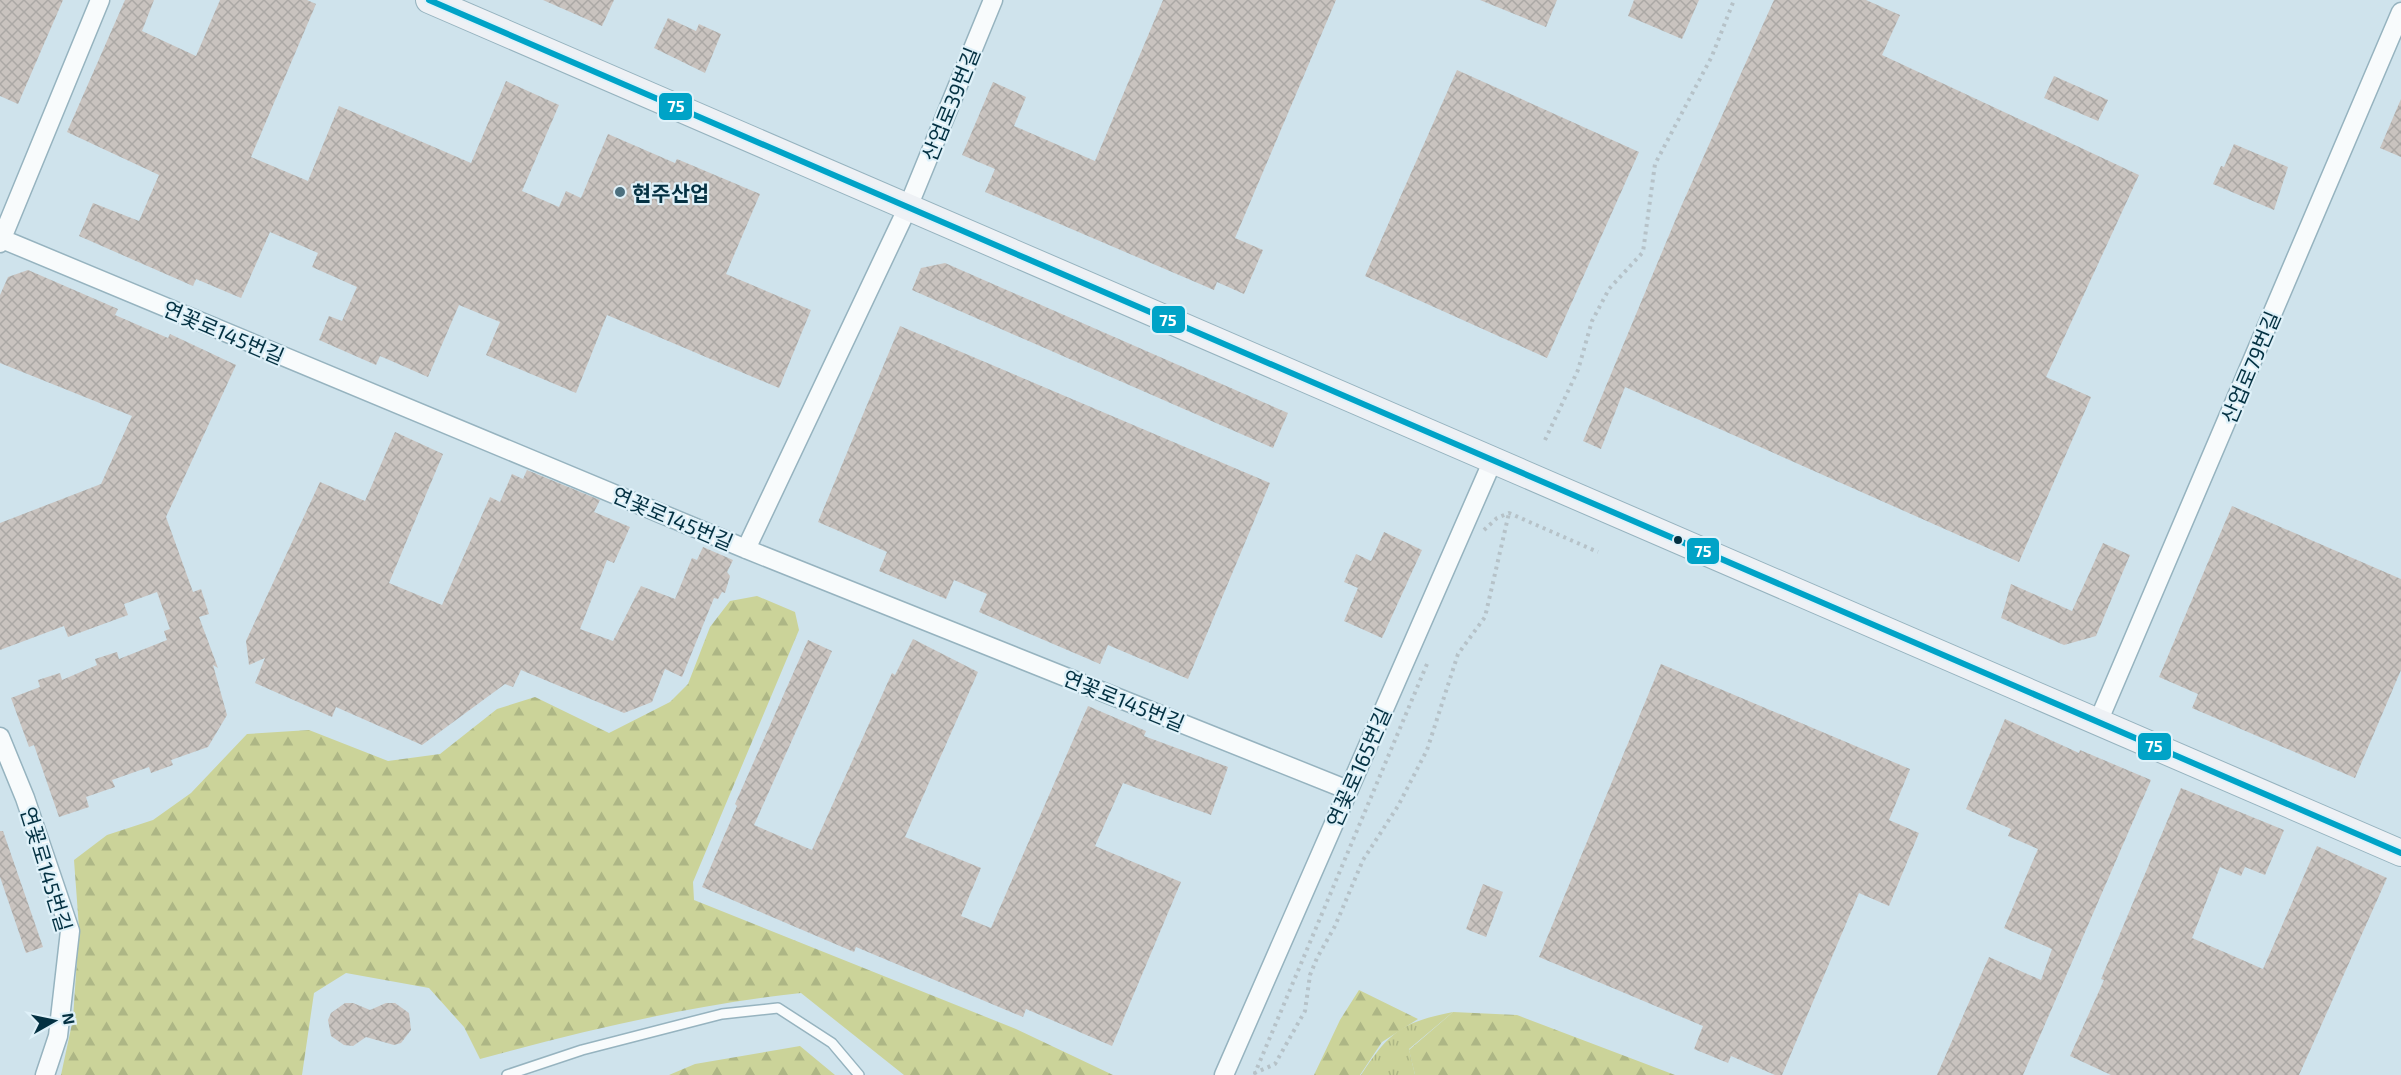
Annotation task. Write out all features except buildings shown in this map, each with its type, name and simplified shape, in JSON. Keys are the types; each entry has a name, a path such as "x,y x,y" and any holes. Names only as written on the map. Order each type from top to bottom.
{"street":[{"name":"연꽃로145번길","path":"100,0 1,241 746,549 1348,790"},
{"path":"429,0 2401,853"},
{"name":"산업로39번길","path":"746,549 908,207 993,0"},
{"name":"산업로79번길","path":"2098,722 2401,12"},
{"name":"연꽃로165번길","path":"1224,1075 1492,460"},
{"name":"연꽃로145번길","path":"0,737 25,798 70,931 58,1036 45,1075"}],"lane":[{"path":"507,1075 582,1050 722,1014 778,1008 832,1042 859,1075"}],"path":[{"path":"1545,440 1578,370 1592,321 1609,289 1643,252 1655,164 1712,56 1734,0"},
{"path":"1484,531 1497,518 1509,513 1598,552"},
{"path":"1429,661 1255,1073 1275,1064 1305,1011 1310,975 1317,958 1335,926 1363,860 1398,806 1427,750 1458,654 1485,617 1509,513"}],"green space":[{"path":"757,596 795,612 799,630 693,882 694,900 1016,1029 1113,1075 904,1075 801,993 720,1004 639,1020 480,1059 464,1027 429,988 346,973 314,993 302,1075 61,1075 73,1019 79,928 74,860 107,835 153,820 191,793 247,734 309,730 388,761 440,754 497,709 535,697 609,733 670,702 688,684 710,627 730,601"},
{"path":"1359,990 1418,1019 1382,1042 1360,1075 1314,1075 1340,1020"},
{"path":"1453,1012 1409,1049 1415,1075 1361,1075 1380,1048 1398,1031 1421,1020"},
{"path":"1453,1012 1517,1015 1675,1075 1415,1075 1409,1050"},
{"path":"800,1046 835,1075 669,1075 695,1064"}],"transit line":[{"name":"75","path":"429,0 2401,853"}],"place":[{"name":"현주산업","path":"620,192"}]}
